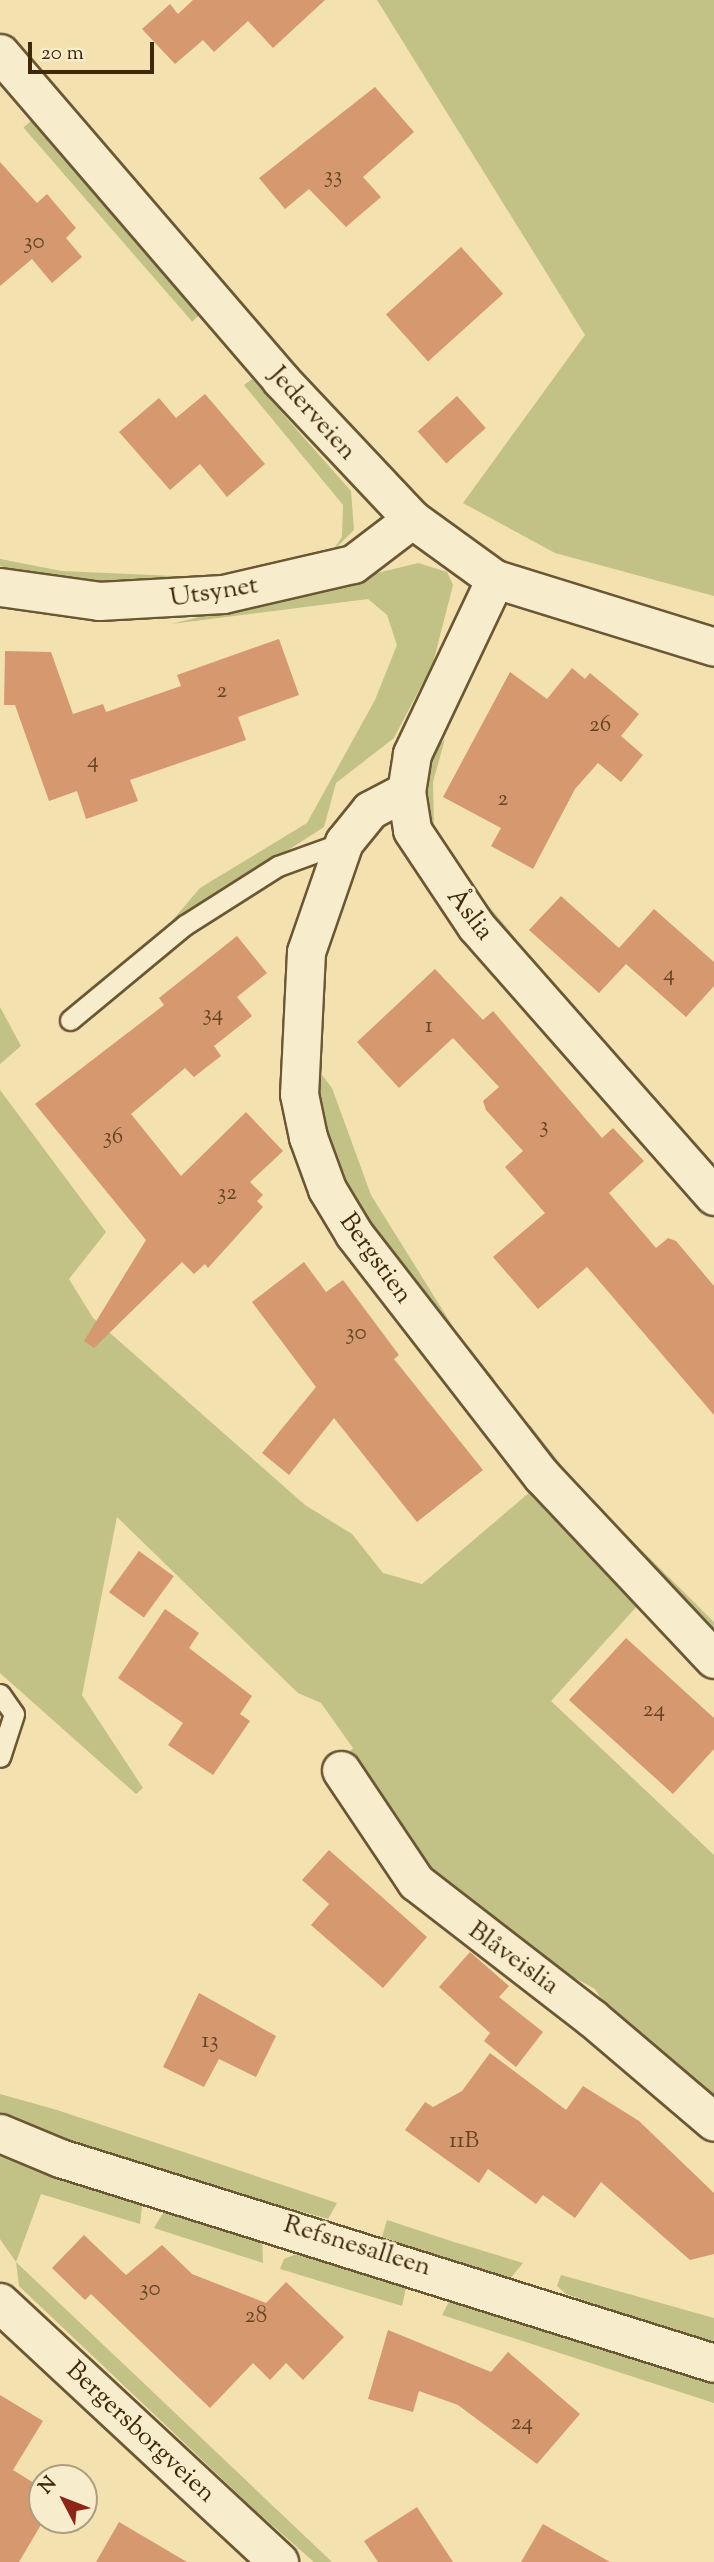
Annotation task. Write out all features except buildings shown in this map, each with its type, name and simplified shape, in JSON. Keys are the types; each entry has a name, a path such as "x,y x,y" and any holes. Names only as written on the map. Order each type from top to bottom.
{"street":[{"name":"Jederveien","path":"0,53 280,379 412,519 495,579 714,648"},
{"name":"Utsynet","path":"0,587 99,601 223,594 353,564 412,519"},
{"name":"Åslia","path":"495,579 412,754 406,791 412,830 476,926 714,1196"},
{"name":"Bergstien","path":"406,791 370,810 344,842 306,951 300,1006 299,1094 327,1189 354,1234 542,1476 714,1659"},
{"name":"Blåveislia","path":"341,1770 416,1882 592,2018 714,2122"},
{"name":"Refsnesalleen","path":"0,2133 60,2158 714,2363"},
{"name":"Bergersborgveien","path":"0,2303 279,2562"}],"lane":[{"path":"70,1020 185,925 278,866 344,842"},
{"path":"0,1694 13,1714 0,1757"}],"shaded area":[{"path":"377,0 714,0 714,596 555,553 463,503 585,335"},
{"path":"31,121 200,315 192,322 23,128"},
{"path":"252,379 351,491 354,530 328,556 308,561 333,550 342,537 343,505 244,385"},
{"path":"0,559 62,571 219,578 78,582 24,574 0,566"},
{"path":"418,563 447,572 453,585 433,663 394,738 336,783 324,827 164,930 200,888 307,823 375,700 397,645 387,615 368,599 171,624"},
{"path":"445,739 433,782 434,830 452,862 517,940 508,938 442,861 425,819 421,790 428,759"},
{"path":"0,1007 21,1046 0,1064"},
{"path":"315,1066 332,1088 371,1195 455,1330 495,1380 454,1349 364,1225 321,1139"},
{"path":"0,1090 106,1232 69,1279 93,1318 305,1505 352,1534 383,1573 422,1584 537,1486 639,1604 551,1701 714,1855 714,2107 613,2019 595,1989 575,1978 553,1978 417,1868 345,1758 353,1748 321,1703 298,1693 117,1517 82,1695 143,1788 136,1794 0,1673"},
{"path":"530,1425 581,1490 714,1622 714,1644 523,1434"},
{"path":"0,2094 57,2110 337,2203 328,2219 79,2148 0,2120"},
{"path":"0,2145 143,2198 140,2224 41,2194 16,2262 0,2239"},
{"path":"169,2203 262,2232 263,2263 154,2228"},
{"path":"387,2220 523,2263 509,2280 382,2237"},
{"path":"311,2248 407,2283 402,2306 280,2269 284,2259"},
{"path":"16,2262 332,2562 314,2562 256,2511 19,2286"},
{"path":"561,2275 714,2318 714,2346 566,2294 557,2286"},
{"path":"453,2294 714,2373 714,2403 442,2315"}]}
